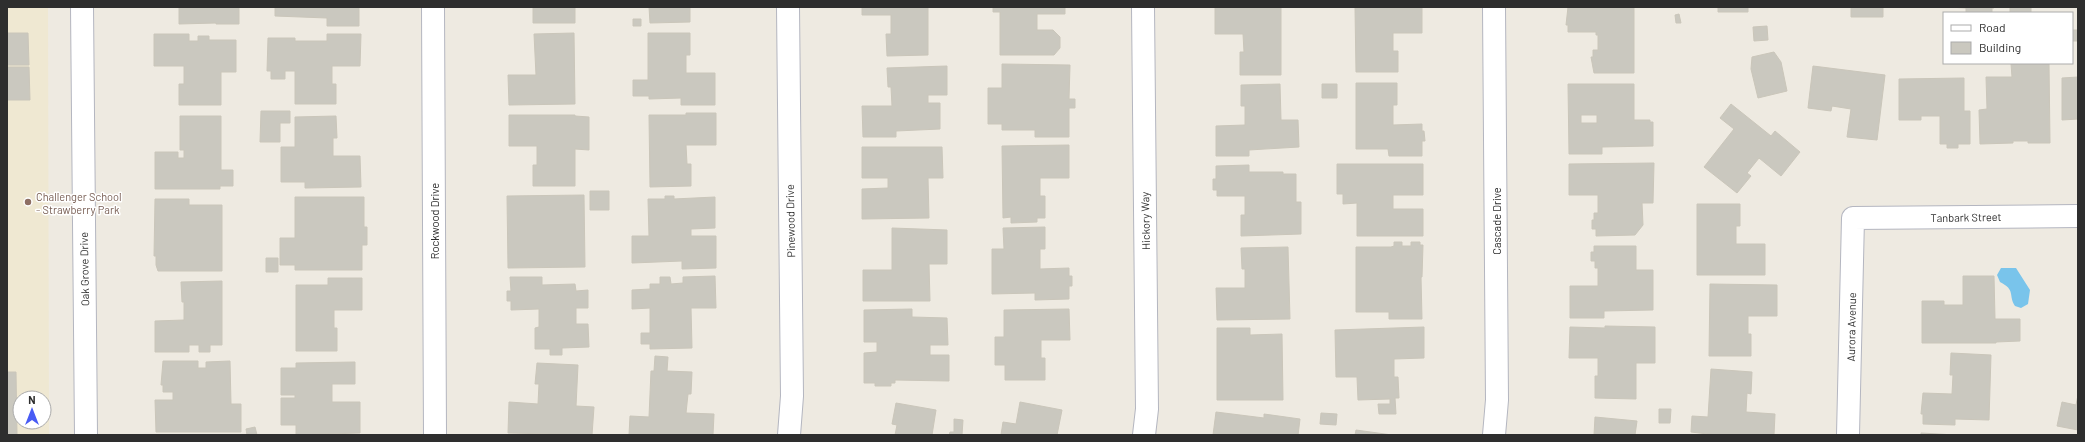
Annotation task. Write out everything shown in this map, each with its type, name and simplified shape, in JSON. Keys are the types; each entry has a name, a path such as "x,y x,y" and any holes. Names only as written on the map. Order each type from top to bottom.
{"street":[{"name":"Oak Grove Drive","path":"82,7 86,435"},
{"name":"Rockwood Drive","path":"433,7 435,435"},
{"name":"Pinewood Drive","path":"788,7 792,396 789,435"},
{"name":"Hickory Way","path":"1143,7 1147,401 1144,435"},
{"name":"Cascade Drive","path":"1494,7 1497,400 1494,435"},
{"name":"Tanbark Street","path":"1853,218 2078,216"},
{"name":"Aurora Avenue","path":"1848,435 1853,218"}],"shaded area":[{"name":"Challenger School - Strawberry Park","path":"7,7 48,7 49,390 12,390 12,430 49,430 49,435 7,435"}],"water":[{"path":"2001,268 2016,268 2030,290 2028,304 2021,308 2015,306 2010,290 2000,282 1997,275"}],"building":[{"path":"179,7 239,7 239,24 179,24"},
{"path":"275,7 359,7 359,26 327,26 327,18 275,16"},
{"path":"533,7 575,7 575,23 533,23"},
{"path":"649,7 690,7 690,22 650,23"},
{"path":"862,7 928,7 928,55 887,56 886,34 891,34 891,15 862,15"},
{"path":"993,7 1065,7 1065,14 1037,14 1037,30 1053,30 1060,37 1060,48 1054,55 1000,55 1000,12 993,12"},
{"path":"1215,7 1281,7 1281,75 1240,75 1240,52 1244,52 1243,34 1215,34"},
{"path":"1422,7 1422,33 1393,33 1393,51 1398,51 1398,72 1356,72 1355,8"},
{"path":"1568,7 1634,7 1634,73 1594,73 1591,57 1593,57 1593,50 1598,50 1598,35 1596,35 1596,32 1568,32 1568,25 1566,25"},
{"path":"1718,7 1748,7 1748,12 1718,12"},
{"path":"1851,7 1883,7 1883,17 1851,17"},
{"path":"1948,7 1994,7 1992,8 1992,12 1966,12 1966,8"},
{"path":"2010,7 2031,7 2031,12 2010,12"},
{"path":"1679,14 1681,23 1676,23 1675,15"},
{"path":"633,19 641,19 641,26 633,26"},
{"path":"1767,26 1768,40 1754,41 1753,27"},
{"path":"2073,30 2078,30 2078,41 2073,41"},
{"path":"7,33 28,33 29,65 7,65"},
{"path":"574,33 575,104 509,105 508,75 536,75 534,34"},
{"path":"648,33 690,33 690,55 686,55 686,73 715,73 715,105 681,105 681,98 649,99 649,96 633,96 633,80 648,80"},
{"path":"154,34 189,34 189,41 198,41 198,36 209,36 209,40 236,40 236,72 221,72 221,105 179,105 179,84 184,84 184,66 154,66"},
{"path":"327,34 361,34 360,66 332,66 332,84 336,84 336,104 295,104 295,71 285,71 285,79 271,79 271,71 267,71 268,38 295,38 295,41 327,41"},
{"path":"1774,52 1781,62 1787,91 1758,98 1751,69 1752,57"},
{"path":"1002,64 1070,65 1069,99 1075,99 1075,108 1069,108 1069,137 1035,137 1035,130 1002,130 1002,124 988,124 988,88 1002,88"},
{"path":"2011,64 2049,64 2050,143 2013,141 2013,143 1980,144 1979,110 1987,109 1986,77 2012,77"},
{"path":"947,66 947,95 928,95 928,103 940,103 940,129 896,131 896,137 863,137 862,106 892,106 891,87 888,87 887,68"},
{"path":"1813,66 1885,75 1877,140 1847,137 1851,109 1832,106 1831,111 1808,108"},
{"path":"7,67 29,67 30,100 7,100"},
{"path":"2078,77 2078,119 2062,120 2062,78"},
{"path":"1964,78 1964,111 1970,111 1970,144 1958,144 1958,148 1947,148 1947,144 1940,144 1940,116 1921,116 1921,120 1899,120 1899,79"},
{"path":"1356,83 1397,83 1397,105 1393,105 1393,125 1422,124 1422,131 1424,131 1425,141 1422,141 1422,156 1389,156 1388,149 1356,149"},
{"path":"1280,84 1281,120 1298,120 1299,147 1249,150 1249,156 1216,156 1216,126 1245,125 1245,106 1241,106 1241,85"},
{"path":"1322,84 1337,84 1337,98 1322,98"},
{"path":"1568,84 1634,84 1634,120 1650,120 1650,122 1653,122 1653,146 1602,147 1602,154 1569,154","holes":["1581,115 1597,115 1597,123 1581,123"]},
{"path":"1731,104 1771,136 1775,131 1800,152 1781,176 1759,158 1747,173 1751,176 1737,193 1704,167 1734,129 1720,118"},
{"path":"261,111 290,111 290,123 280,123 280,142 260,142"},
{"path":"686,113 716,113 716,145 686,145 687,164 691,164 691,186 650,187 649,115 686,115"},
{"path":"509,115 575,115 589,117 589,150 575,149 575,186 533,186 533,165 537,165 537,146 509,146"},
{"path":"180,116 221,116 221,170 233,170 233,186 220,186 220,189 155,189 155,152 178,152 178,158 184,158 184,150 180,150"},
{"path":"336,116 337,138 333,138 333,156 360,156 361,187 305,188 305,182 281,182 281,147 295,147 295,117"},
{"path":"1069,145 1069,178 1040,178 1040,196 1045,196 1045,218 1037,218 1037,222 1011,223 1011,217 1003,218 1002,146"},
{"path":"862,147 942,147 943,178 928,178 929,218 862,219 862,189 888,188 888,178 862,178"},
{"path":"1654,163 1653,203 1642,203 1643,225 1635,235 1596,236 1596,229 1592,229 1592,220 1594,220 1594,213 1598,213 1598,195 1569,195 1569,164"},
{"path":"1337,164 1423,164 1423,195 1393,195 1393,209 1423,209 1423,236 1357,236 1357,203 1343,204 1343,194 1337,194"},
{"path":"1249,165 1249,172 1283,172 1283,174 1296,174 1296,202 1301,202 1301,234 1241,236 1241,215 1245,215 1245,196 1217,196 1217,190 1213,190 1213,179 1216,179 1216,166"},
{"path":"590,191 609,191 609,210 590,210"},
{"path":"584,195 585,267 508,268 507,196"},
{"path":"665,196 674,196 674,199 715,197 715,228 691,229 691,236 716,236 716,268 682,269 682,261 632,263 632,236 649,236 648,199 665,199"},
{"path":"295,197 364,197 364,227 367,227 367,245 362,245 362,270 295,270 295,265 280,265 280,238 295,238"},
{"path":"155,199 189,199 189,205 222,205 222,271 158,271 156,256 154,256"},
{"path":"1697,204 1740,204 1740,226 1736,226 1736,244 1765,244 1765,275 1697,275"},
{"path":"1045,227 1045,249 1040,249 1040,269 1069,268 1069,276 1072,276 1072,286 1069,286 1069,299 1035,300 1035,293 992,294 992,249 1004,249 1003,228"},
{"path":"892,228 947,230 947,264 929,264 930,301 863,301 863,270 892,270"},
{"path":"1394,242 1402,242 1402,246 1411,246 1411,242 1420,242 1420,245 1423,245 1421,277 1422,319 1389,319 1389,312 1356,312 1356,247 1391,247 1394,246"},
{"path":"1594,246 1636,246 1636,270 1653,270 1653,310 1604,311 1604,318 1570,318 1570,286 1598,286 1598,268 1595,268 1595,261 1591,261 1591,252 1594,252"},
{"path":"1288,247 1290,319 1217,320 1216,288 1245,288 1245,269 1242,269 1241,248"},
{"path":"266,258 278,258 278,272 266,272"},
{"path":"715,276 716,308 691,308 692,348 650,349 650,344 641,344 641,333 650,333 650,308 632,309 632,290 650,289 650,284 660,284 660,277 670,277 671,284 683,283 683,277"},
{"path":"1963,276 1994,276 1995,319 2020,319 2020,341 1996,343 1922,343 1922,301 1944,301 1944,305 1963,305"},
{"path":"510,277 542,277 542,285 575,284 576,291 588,290 588,308 576,308 576,324 588,324 589,347 562,348 562,355 550,355 550,349 535,349 535,328 539,327 539,309 511,310 511,301 507,301 507,291 511,291"},
{"path":"328,278 362,278 362,310 334,310 334,328 337,328 337,351 296,351 296,285 328,285"},
{"path":"222,281 222,345 210,345 210,352 199,352 199,345 189,345 189,352 155,352 155,321 184,320 184,302 182,302 181,282"},
{"path":"1710,284 1777,285 1777,316 1748,316 1748,334 1751,334 1751,356 1709,356"},
{"path":"912,309 912,317 947,318 948,345 930,345 930,355 949,355 949,381 895,380 895,383 891,383 891,386 875,386 875,383 864,383 864,353 877,352 877,342 864,342 864,310"},
{"path":"1069,309 1070,340 1041,340 1041,358 1045,358 1045,380 1005,380 1005,365 995,365 995,337 1004,337 1004,310"},
{"path":"1605,326 1655,327 1655,363 1636,363 1636,399 1595,398 1595,376 1598,376 1598,358 1569,358 1570,327 1605,328"},
{"path":"1424,327 1424,358 1394,359 1394,377 1398,377 1399,398 1395,398 1396,414 1379,414 1378,404 1390,404 1390,399 1358,400 1357,377 1336,377 1335,330"},
{"path":"1217,328 1250,328 1250,335 1282,334 1283,400 1217,400"},
{"path":"1951,353 1991,355 1989,420 1955,419 1955,425 1923,424 1923,414 1921,414 1923,393 1952,394 1953,375 1950,375"},
{"path":"655,356 668,357 667,371 692,372 691,394 688,394 686,413 714,414 713,435 629,435 630,416 649,417 651,371 654,371"},
{"path":"163,361 198,361 198,368 206,368 206,362 230,361 231,404 241,404 241,432 156,432 155,400 173,400 173,392 163,392 163,385 161,385"},
{"path":"355,362 355,384 332,384 332,402 360,402 360,433 296,435 296,425 281,425 281,398 295,398 295,395 281,395 281,368 296,368 296,363"},
{"path":"537,363 578,365 576,406 594,407 592,435 508,433 509,402 538,404 539,384 535,384"},
{"path":"1711,369 1752,372 1751,394 1747,393 1746,412 1775,414 1774,435 1716,435 1691,432 1692,416 1708,417"},
{"path":"7,372 16,372 16,390 12,390 12,430 17,430 17,435 7,435"},
{"path":"2078,395 2078,430 2057,426 2062,402 2076,405"},
{"path":"1020,402 1062,410 1057,435 1001,435 1003,422 1016,424"},
{"path":"896,403 936,410 932,435 895,435 897,425 892,424"},
{"path":"1659,409 1671,409 1670,423 1659,423"},
{"path":"1216,412 1264,418 1264,414 1300,419 1298,435 1213,435"},
{"path":"1321,413 1337,414 1336,425 1320,424"},
{"path":"1595,417 1637,421 1635,435 1594,435"},
{"path":"954,419 963,420 962,435 949,435 950,432 954,432"},
{"path":"255,427 257,435 247,435 246,429"},
{"path":"1356,430 1392,435 1355,435"},
{"path":"1921,433 1955,435 1921,435"}],"place":[{"name":"Challenger School - Strawberry Park","path":"28,202"}]}
